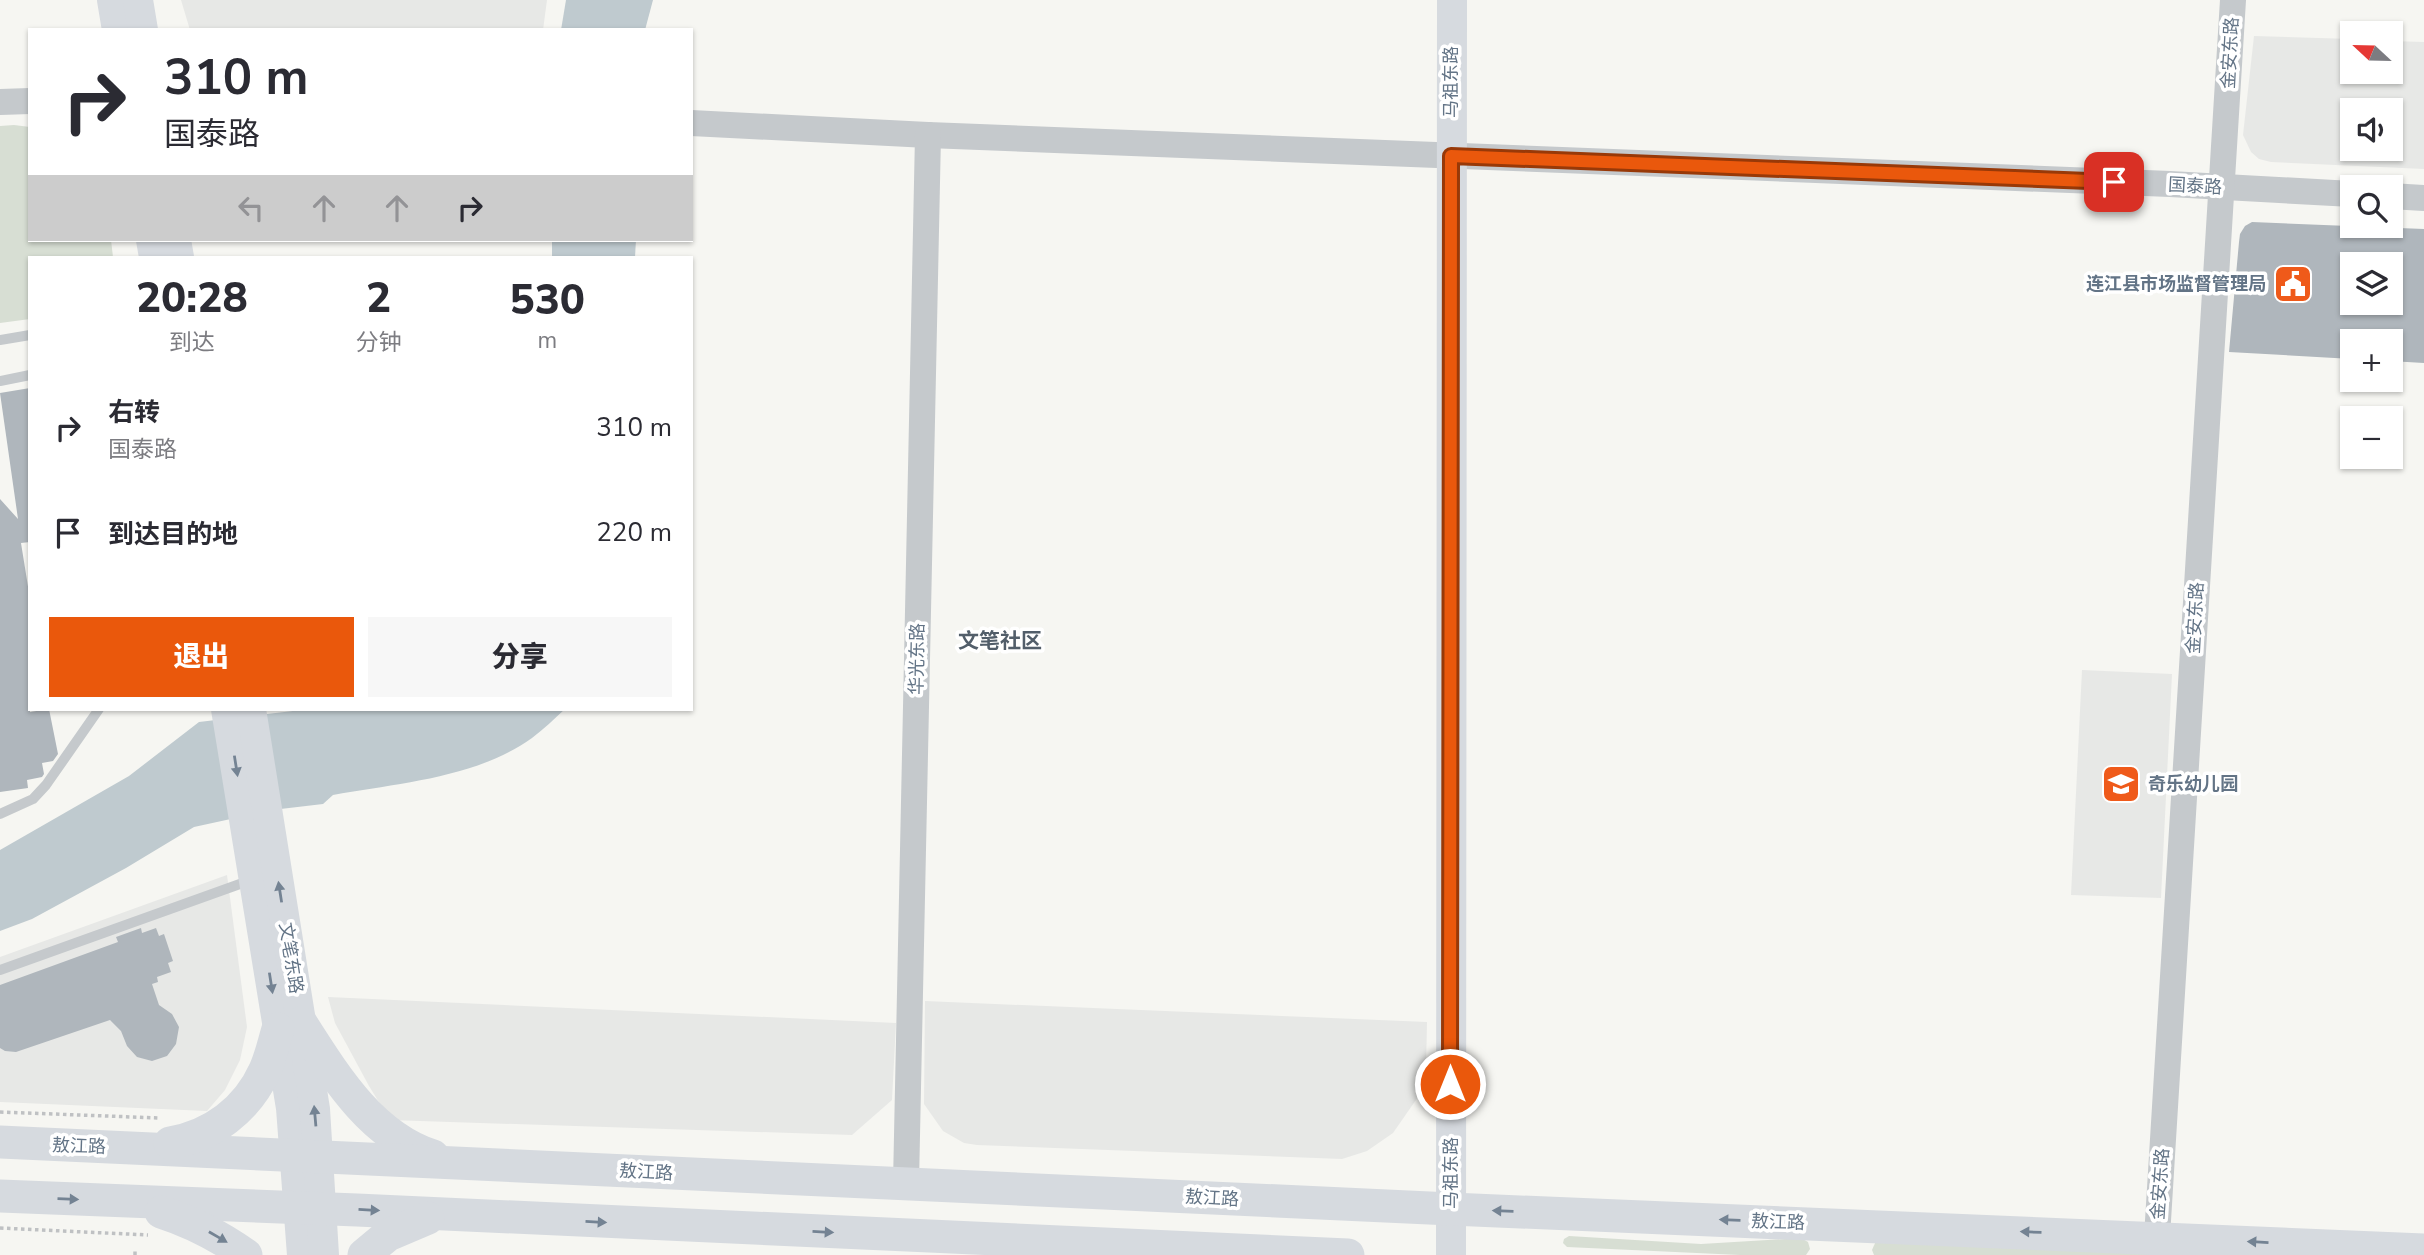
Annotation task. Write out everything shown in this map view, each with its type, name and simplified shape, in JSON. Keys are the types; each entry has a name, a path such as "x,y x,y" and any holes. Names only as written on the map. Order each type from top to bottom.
{"main road":[{"path":"112,0 117,28"},
{"path":"138,0 143,28"},
{"name":"马祖东路","path":"1451,1255 1452,0"},
{"name":"文笔东路","path":"239,711 289,1026"},
{"name":"文笔东路","path":"256,818 254,879 289,1026 315,1109 307,1156 311,1209"},
{"path":"113,1147 162,1145 189,1140 228,1121 244,1103 265,1071 289,1026 376,1123 393,1138 417,1151 459,1164"},
{"name":"敖江路","path":"0,1142 1451,1209 2424,1250"},
{"path":"0,1196 452,1215 912,1246 1348,1255"},
{"path":"108,1201 151,1209 187,1221 222,1238 246,1255"},
{"path":"302,1255 311,1209"},
{"path":"311,1209 324,1255"},
{"path":"364,1255 388,1235 421,1219 452,1215"}],"street":[{"name":"金安东路","path":"2157,1237 2233,0"},
{"path":"0,102 28,102"},
{"name":"国泰路","path":"693,123 2340,193"},
{"name":"华光东路","path":"906,1183 928,135"},
{"path":"2403,197 2424,198"}],"lane":[{"path":"0,340 28,335"},
{"path":"0,380 28,375"},
{"path":"0,814 33,799 46,785 98,711"},
{"path":"0,970 254,879"}],"path":[{"path":"0,1112 161,1118"},
{"path":"0,1228 153,1235"}],"shaded area":[{"path":"181,0 547,0 543,28 189,28"},
{"path":"566,0 653,0 646,28 561,28"},
{"path":"2254,36 2340,39 2340,84 2403,84 2403,41 2424,42 2424,169 2271,162 2259,159 2251,152 2243,135"},
{"path":"0,126 28,127 28,242 111,242 113,256 28,256 28,319 0,323"},
{"path":"552,242 636,242 635,256 552,256"},
{"name":"奇乐幼儿园","path":"2082,670 2172,674 2161,898 2071,895"},
{"path":"293,711 563,711 532,738 510,751 462,770 333,795 323,804 272,810 194,827 32,919 0,931 0,850 129,776 199,722"},
{"path":"227,875 247,1027 240,1060 225,1090 207,1111 0,1102 0,957"},
{"path":"328,997 896,1023 892,1100 852,1135 390,1120 335,1023"},
{"path":"925,1001 1427,1022 1426,1069 1418,1097 1393,1133 1367,1151 1342,1159 977,1145 964,1143 943,1131 924,1104"},
{"path":"1569,1236 1701,1244 1801,1238 1808,1242 1810,1249 1806,1255 1740,1255 1567,1247 1563,1243"},
{"path":"1876,1241 2246,1255 1874,1255 1872,1250"}],"building":[{"name":"连江县市场监督管理局","path":"2252,222 2340,226 2340,238 2403,238 2403,228 2424,229 2424,363 2403,362 2403,329 2340,329 2340,358 2229,352 2240,234 2245,226"},
{"path":"28,388 28,542 21,543 28,587 28,711 49,711 58,754 53,761 42,763 42,777 27,780 28,788 0,792 0,499 18,519 0,393"},
{"path":"141,928 142,933 156,928 159,936 164,934 173,961 168,963 171,972 157,977 158,982 152,984 159,1005 172,1014 179,1027 176,1044 167,1056 152,1061 137,1057 127,1046 121,1031 110,1020 16,1052 0,1048 0,985 118,942 116,937"}],"place":[{"name":"连江县市场监督管理局","path":"2293,284"},
{"name":"奇乐幼儿园","path":"2121,784"}],"district":[{"name":"文笔社区","path":"1000,641"}],"route":[{"path":"1450,1084 1451,156 2114,182"}]}
